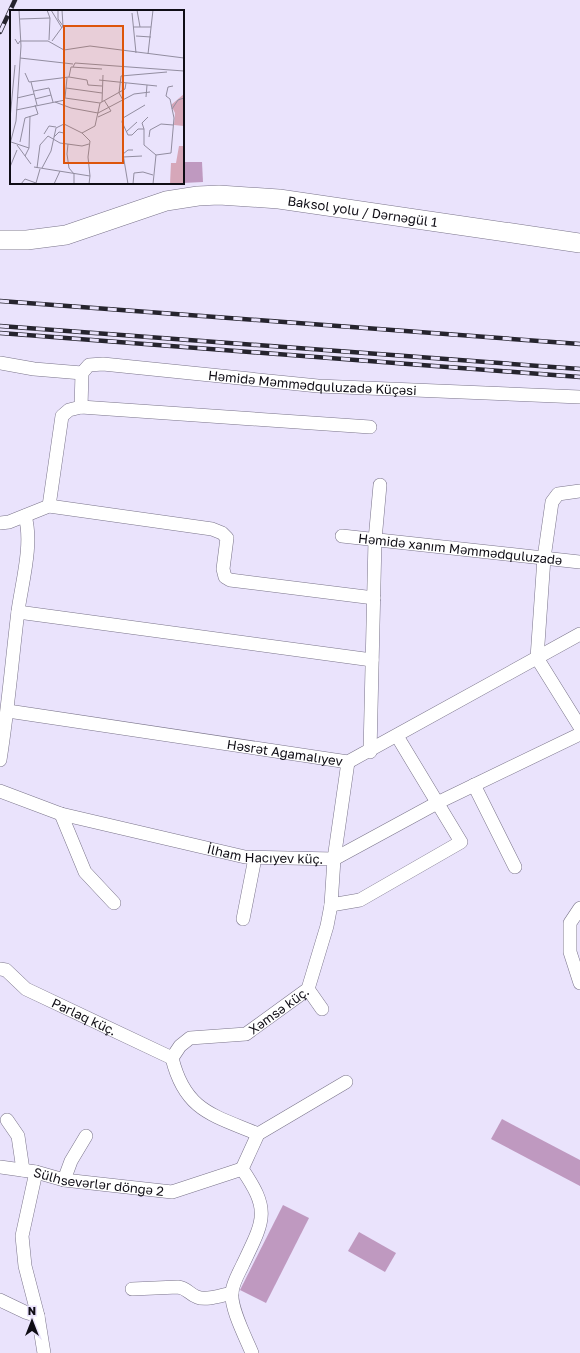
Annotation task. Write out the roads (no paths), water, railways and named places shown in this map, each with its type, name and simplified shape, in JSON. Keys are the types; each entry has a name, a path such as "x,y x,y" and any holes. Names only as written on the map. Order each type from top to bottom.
{"main road":[{"name":"Baksol yolu / Dərnəgül 1","path":"45,238 79,231 166,201 198,196 251,197 580,243"},
{"path":"0,231 45,238"},
{"path":"0,240 15,241 45,238"}],"street":[{"path":"0,363 34,369 82,373 81,407"},
{"name":"Həmidə Məmmədquluzadə Küçəsi","path":"82,373 89,365 103,364 318,386 580,397"},
{"path":"49,506 62,416 69,410 81,407 370,427"},
{"path":"370,752 375,540 380,485"},
{"path":"580,491 558,494 552,502 544,558 537,658 580,727"},
{"path":"0,523 9,522 49,506 212,529 222,533 227,538 223,569 225,577 230,580 374,598"},
{"path":"0,760 2,735 8,711 18,612 29,535 25,516"},
{"name":"Həmidə xanım Məmmədquluzadə","path":"342,536 580,562"},
{"path":"18,612 372,660"},
{"name":"Həsrət Ağamalıyev","path":"8,711 348,762 370,752 580,634"},
{"name":"İlham Hacıyev küç.","path":"0,791 61,814 255,858 334,859 437,803 580,734"},
{"path":"331,905 360,900 461,842 397,736"},
{"name":"Xəmsə küç.","path":"172,1058 180,1046 190,1038 246,1034 308,989 327,926 331,905 334,859 348,762"},
{"path":"474,785 515,867"},
{"path":"61,814 85,872 114,903"},
{"path":"242,919 255,858"},
{"path":"580,908 570,923 570,952 580,983"},
{"name":"Parlaq küç.","path":"0,969 6,970 26,989 172,1058"},
{"path":"308,989 322,1009"},
{"path":"172,1058 177,1077 186,1094 204,1110 258,1134"},
{"path":"252,1353 234,1310 232,1294 235,1281 259,1231 262,1212 256,1190 242,1169 258,1134 346,1082"},
{"path":"7,1120 18,1136 30,1171 22,1236 25,1266 38,1316 44,1353"},
{"path":"64,1180 71,1161 86,1136"},
{"name":"Sülhsevərlər döngə 2","path":"0,1167 30,1171 64,1180 172,1192 242,1169"},
{"path":"132,1289 184,1287 194,1296 204,1298 232,1294"},
{"path":"0,1300 25,1312 38,1316"}],"railway":[{"path":"10,10 15,0"},
{"path":"0,32 10,11"},
{"path":"0,301 580,344"},
{"path":"0,326 580,369"},
{"path":"0,333 580,377"}]}
